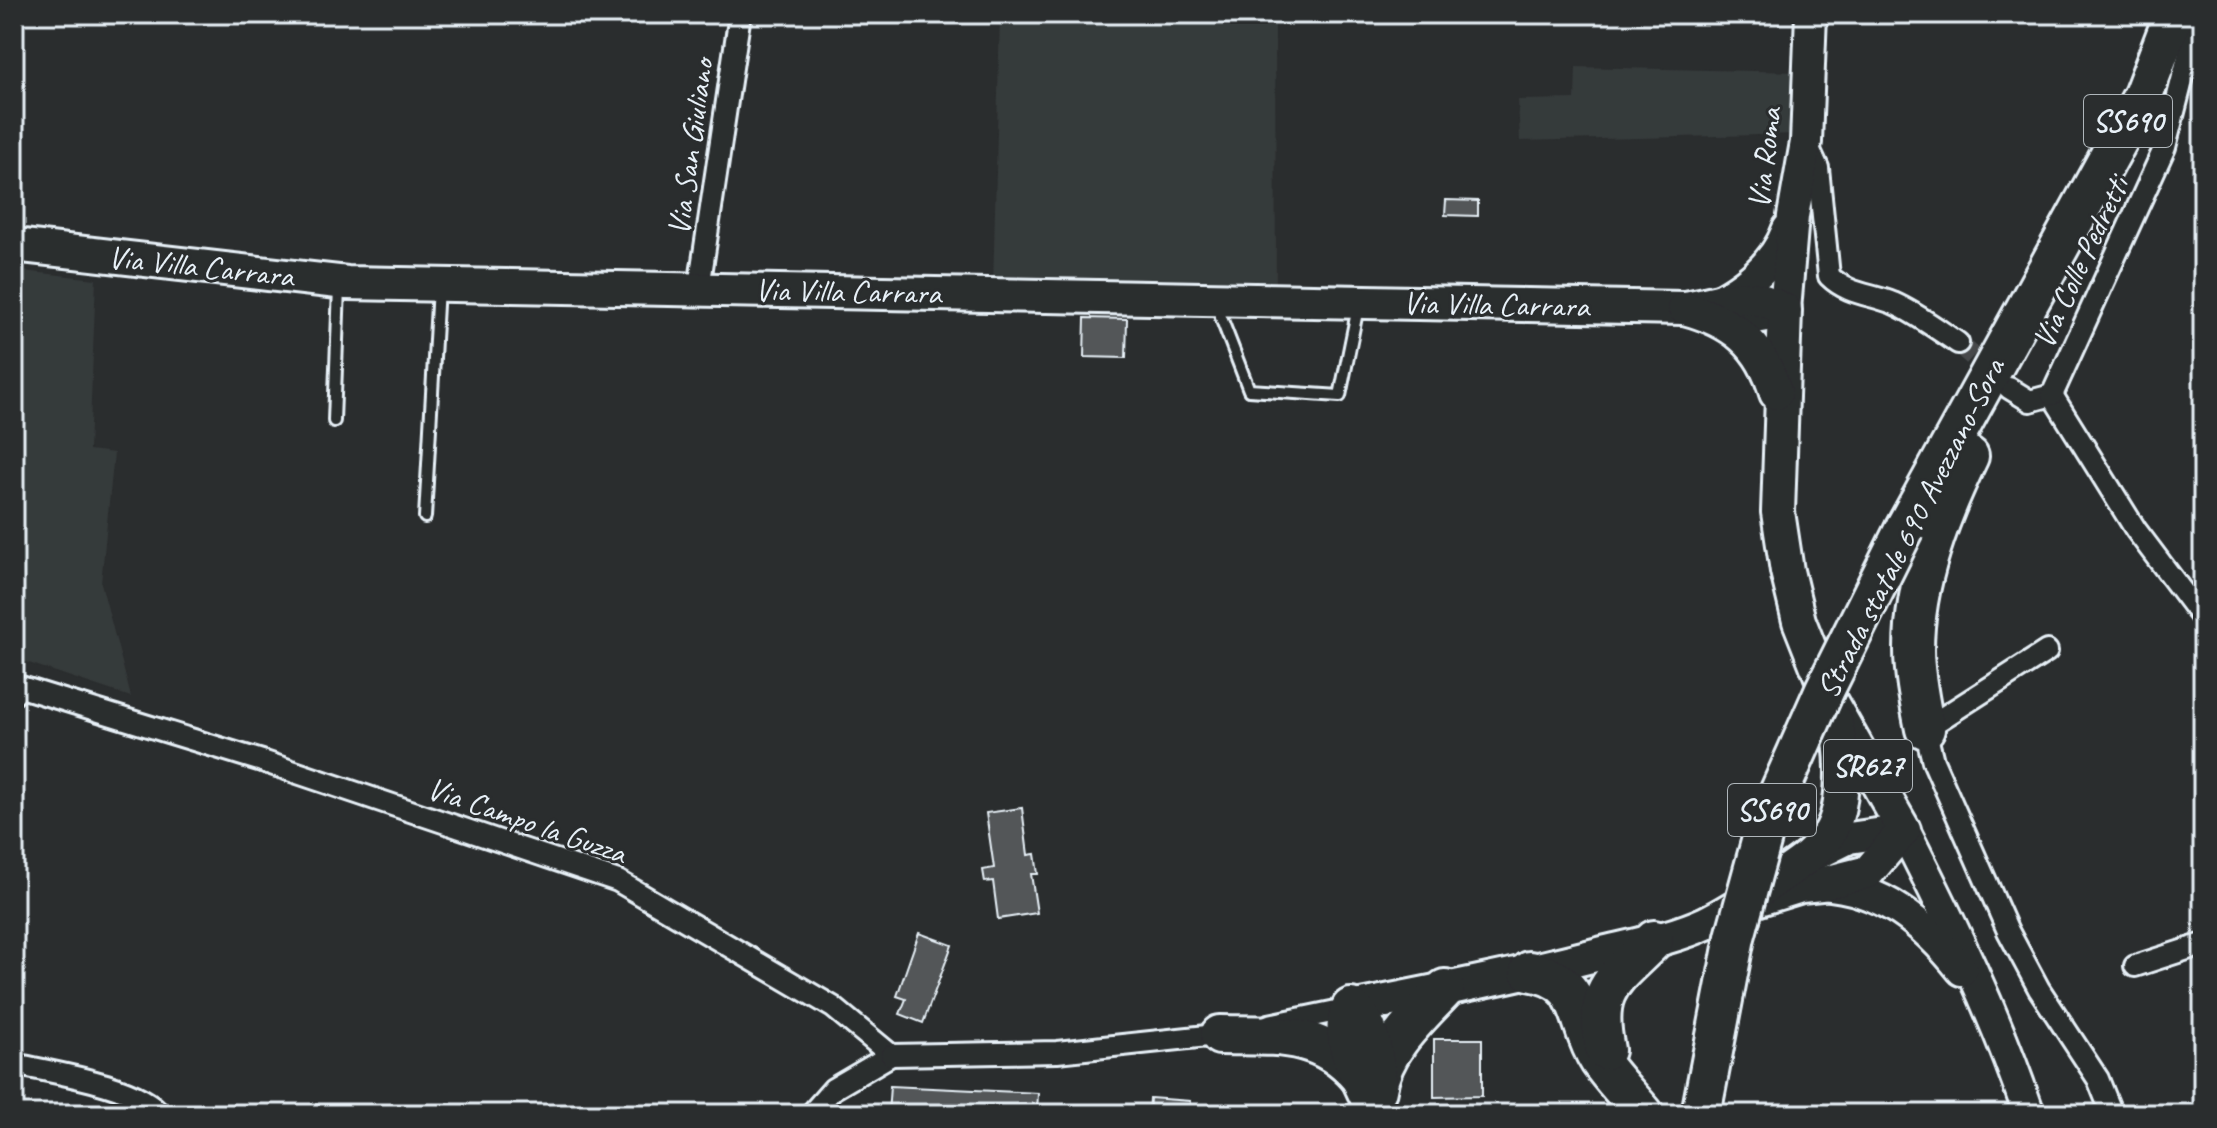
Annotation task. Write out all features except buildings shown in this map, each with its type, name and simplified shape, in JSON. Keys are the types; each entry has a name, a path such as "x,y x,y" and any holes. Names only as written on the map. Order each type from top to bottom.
{"highway":[{"name":"Strada statale 690 Avezzano-Sora","path":"1701,1114 1735,937 1767,820 1825,689 1905,528 2143,95 2174,14"},
{"path":"1925,729 1914,651 1918,597 1927,560 1966,462 2055,282 2072,223"},
{"path":"1632,1100 1605,1049 1602,1003 1613,980 1654,940"},
{"path":"1529,971 1549,976 1565,985 1581,1014 1597,1056 1632,1100"},
{"path":"1372,1095 1400,1040 1445,989"},
{"path":"1351,1008 1367,1029 1372,1095"},
{"path":"1220,1035 1289,1036 1311,1042 1336,1054 1372,1095"}],"main road":[{"name":"Via Roma","path":"1785,310 1793,216 1806,142 1811,14"},
{"path":"1779,404 1766,365 1755,347 1703,307 1757,276 1784,242 1793,216"},
{"name":"Via Villa Carrara","path":"14,245 340,282 1703,307 1750,298 1785,310"},
{"path":"1779,404 1785,310"},
{"name":"SR627","path":"1779,404 1778,512 1799,621 1831,702 1904,830 1961,943 2029,1114"},
{"path":"1351,1008 1529,971 1654,940 1704,924 1740,905 1801,886 1813,872 1837,818 1841,798 1841,753 1831,702"},
{"path":"1813,872 1868,872 1904,830"},
{"path":"1813,872 1839,885 1878,896 1904,912 1938,941 1984,996"}],"street":[{"name":"Via San Giuliano","path":"699,288 740,14"},
{"name":"Via Colle Pedretti","path":"2052,395 2165,147 2199,14"},
{"path":"1806,142 1818,168 1829,276 1850,291 1896,304 1958,343"},
{"path":"2009,388 2030,401 2052,395 2136,530 2203,619"},
{"path":"2047,651 1925,729 1942,784 2012,941 2039,989 2098,1079 2112,1114"},
{"name":"Via Campo la Guzza","path":"16,688 262,761 618,881 833,1007 891,1055"},
{"path":"2135,966 2203,944"},
{"path":"811,1114 833,1089 891,1055 1057,1052 1220,1035 1351,1008"},
{"path":"14,1064 116,1088 140,1097 160,1114"}],"lane":[{"path":"334,421 340,282"},
{"path":"425,517 438,284"},
{"path":"1214,298 1249,390 1340,396 1359,301"}],"shaded area":[{"path":"1000,14 1275,14 1276,293 993,287"},
{"path":"1576,67 1802,72 1799,134 1520,141 1518,100 1575,99"},
{"path":"14,270 96,279 89,450 114,453 101,583 131,697 14,658"}],"tunnel":[{"path":"1958,343 1997,378"}]}
